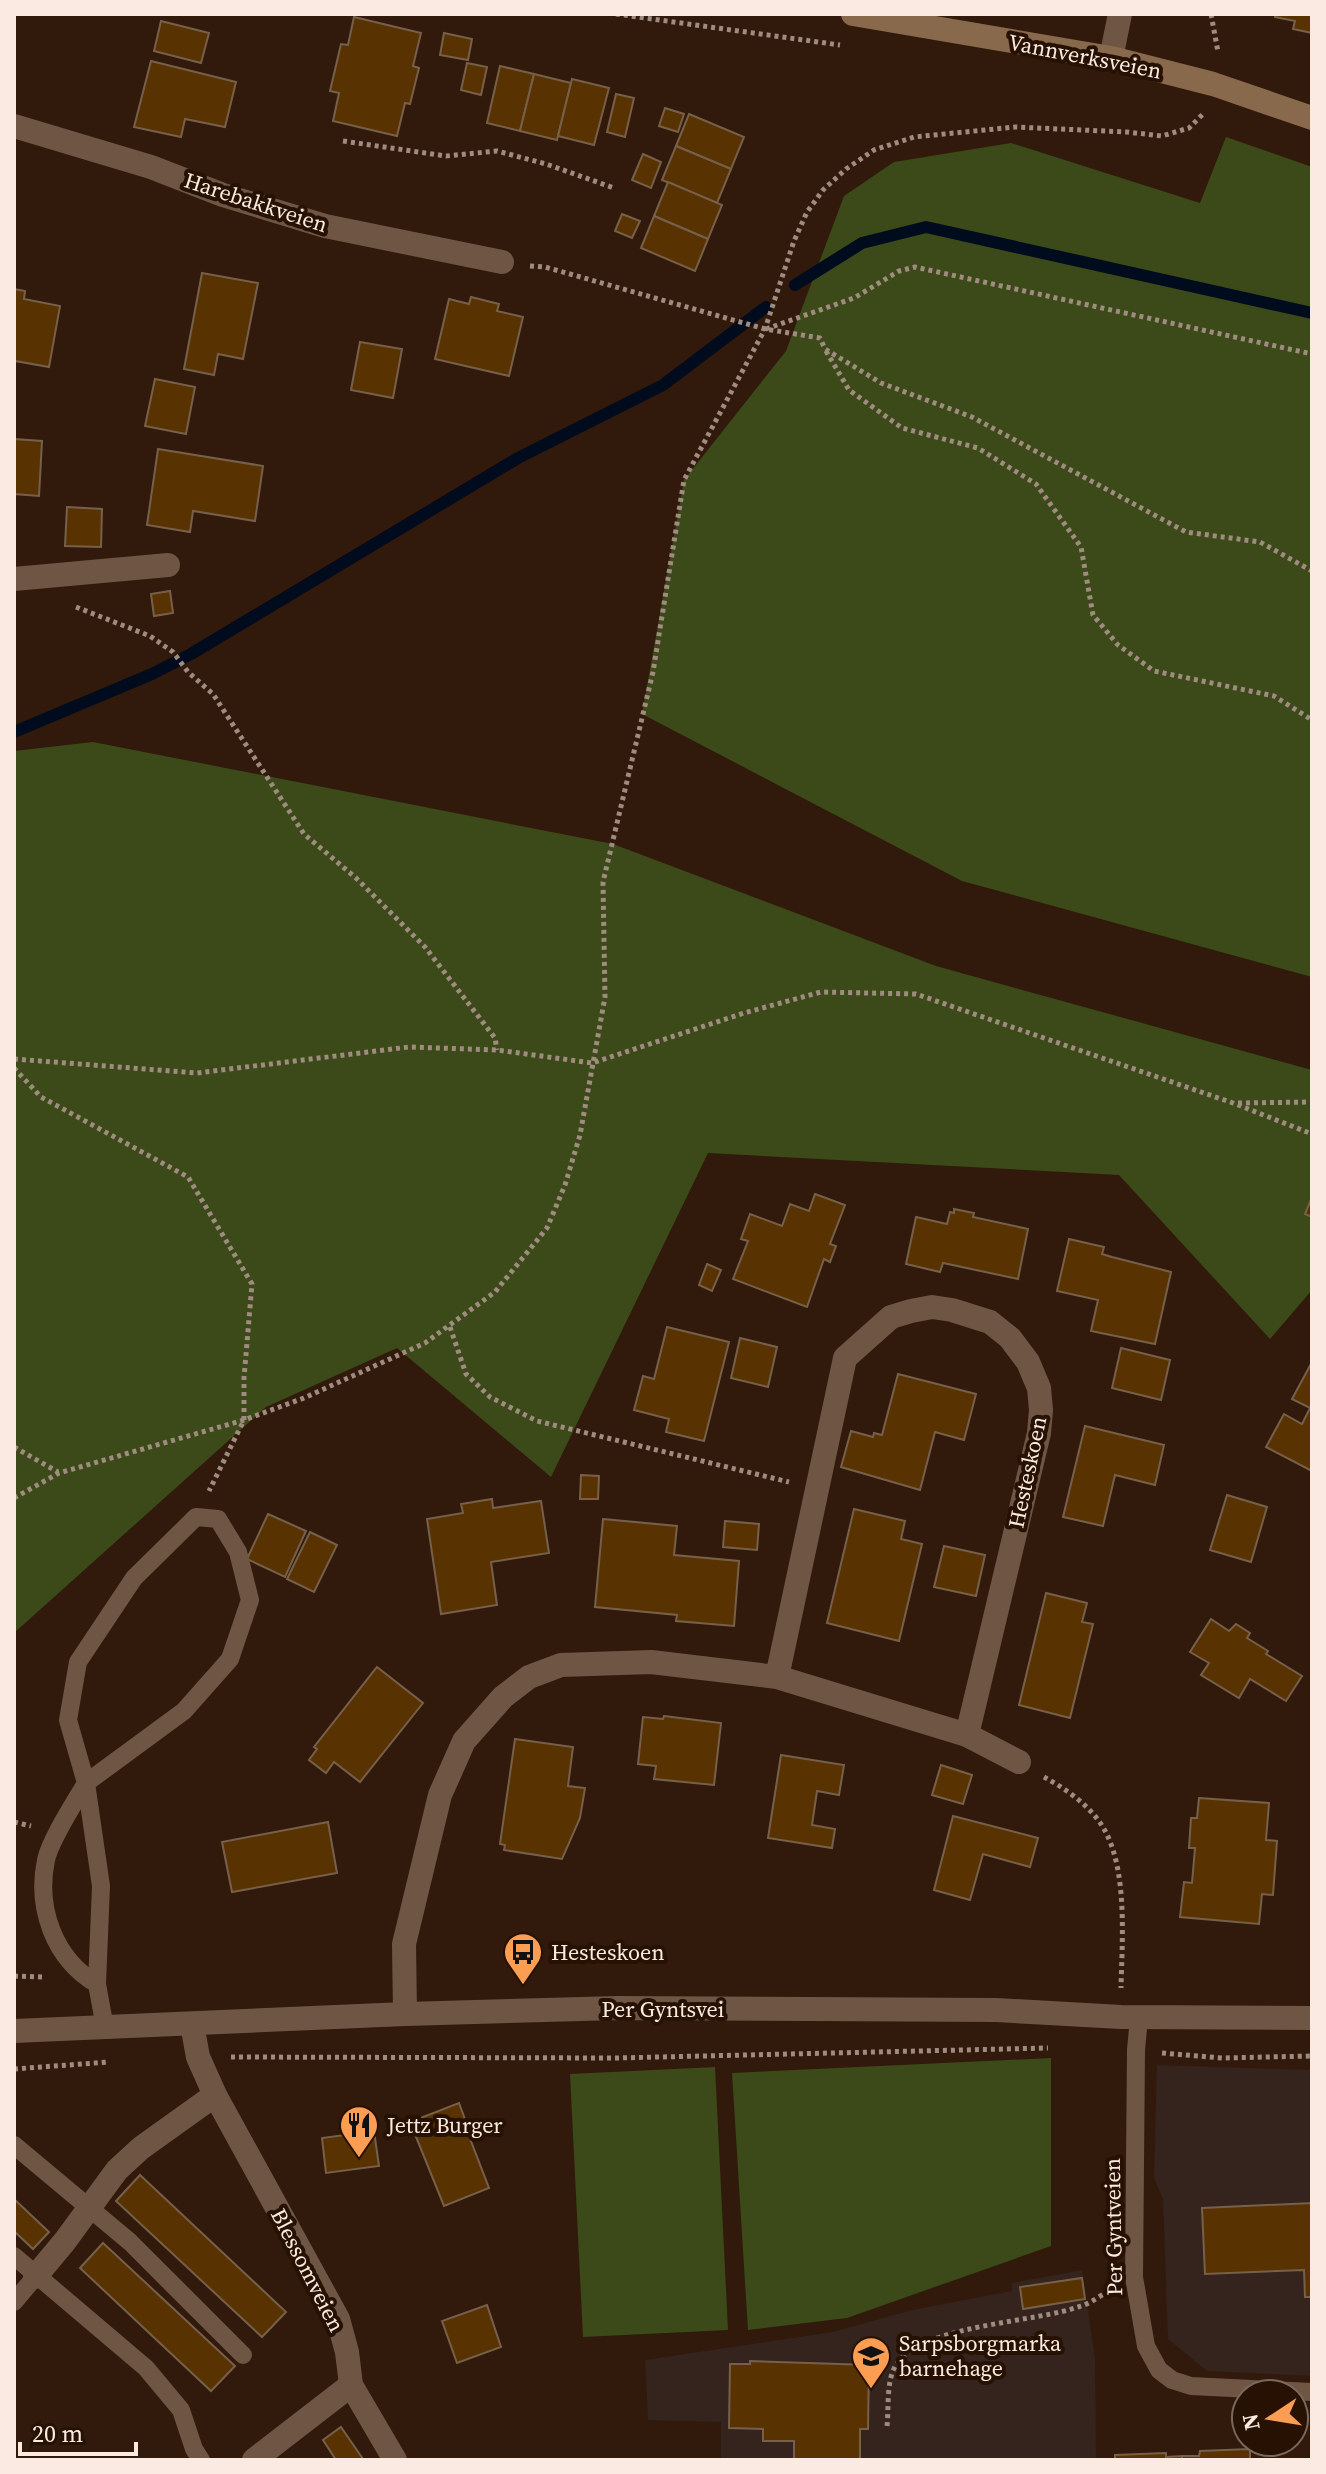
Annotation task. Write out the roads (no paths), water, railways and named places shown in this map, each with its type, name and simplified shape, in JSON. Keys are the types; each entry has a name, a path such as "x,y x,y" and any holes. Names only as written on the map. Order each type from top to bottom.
{"main road":[{"name":"Vannverksveien","path":"853,14 1111,58 1213,84 1312,118"}],"street":[{"path":"1111,58 1120,14"},
{"name":"Harebakkveien","path":"14,126 151,167 223,195 325,226 502,262"},
{"path":"18,579 168,565"},
{"name":"Hesteskoen","path":"777,1677 845,1358 891,1317 932,1307 969,1315 990,1322 1010,1338 1028,1362 1039,1388 1041,1410 1039,1433 967,1735"},
{"path":"405,2014 404,1944 440,1795 464,1741 503,1697 529,1677 561,1665 651,1662 777,1677 967,1735 1019,1762"},
{"name":"Per Gyntsvei","path":"14,2031 405,2014 634,2008 996,2010 1130,2017 1312,2018"},
{"name":"Blessomveien","path":"192,2024 198,2057 215,2095 338,2319 347,2352 351,2385"},
{"path":"35,2277 117,2170 141,2148 215,2095"},
{"path":"254,2460 351,2385 395,2460"}],"lane":[{"path":"97,1984 86,1977 55,1941 43,1906 46,1858 86,1783 184,1711 230,1659 250,1600 238,1552 218,1519 196,1517 134,1578 78,1662 68,1720 86,1783 101,1886 97,1984 105,2028"},
{"name":"Per Gyntveien","path":"1130,2017 1136,2050 1134,2277 1146,2346 1159,2370 1172,2380 1191,2386 1312,2392"},
{"path":"14,2145 130,2242 243,2355"},
{"path":"14,2256 35,2277 146,2368 181,2410 194,2449 201,2460"},
{"path":"14,2302 35,2277"}],"waterway":[{"path":"795,285 862,243 926,227 1312,313"},
{"path":"14,732 152,674 191,654 518,458 663,385 766,307"}],"place":[{"name":"Hesteskoen","path":"523,1986"},
{"name":"Jettz Burger","path":"359,2159"},
{"name":"Sarpsborgmarka barnehage","path":"871,2390"}]}
